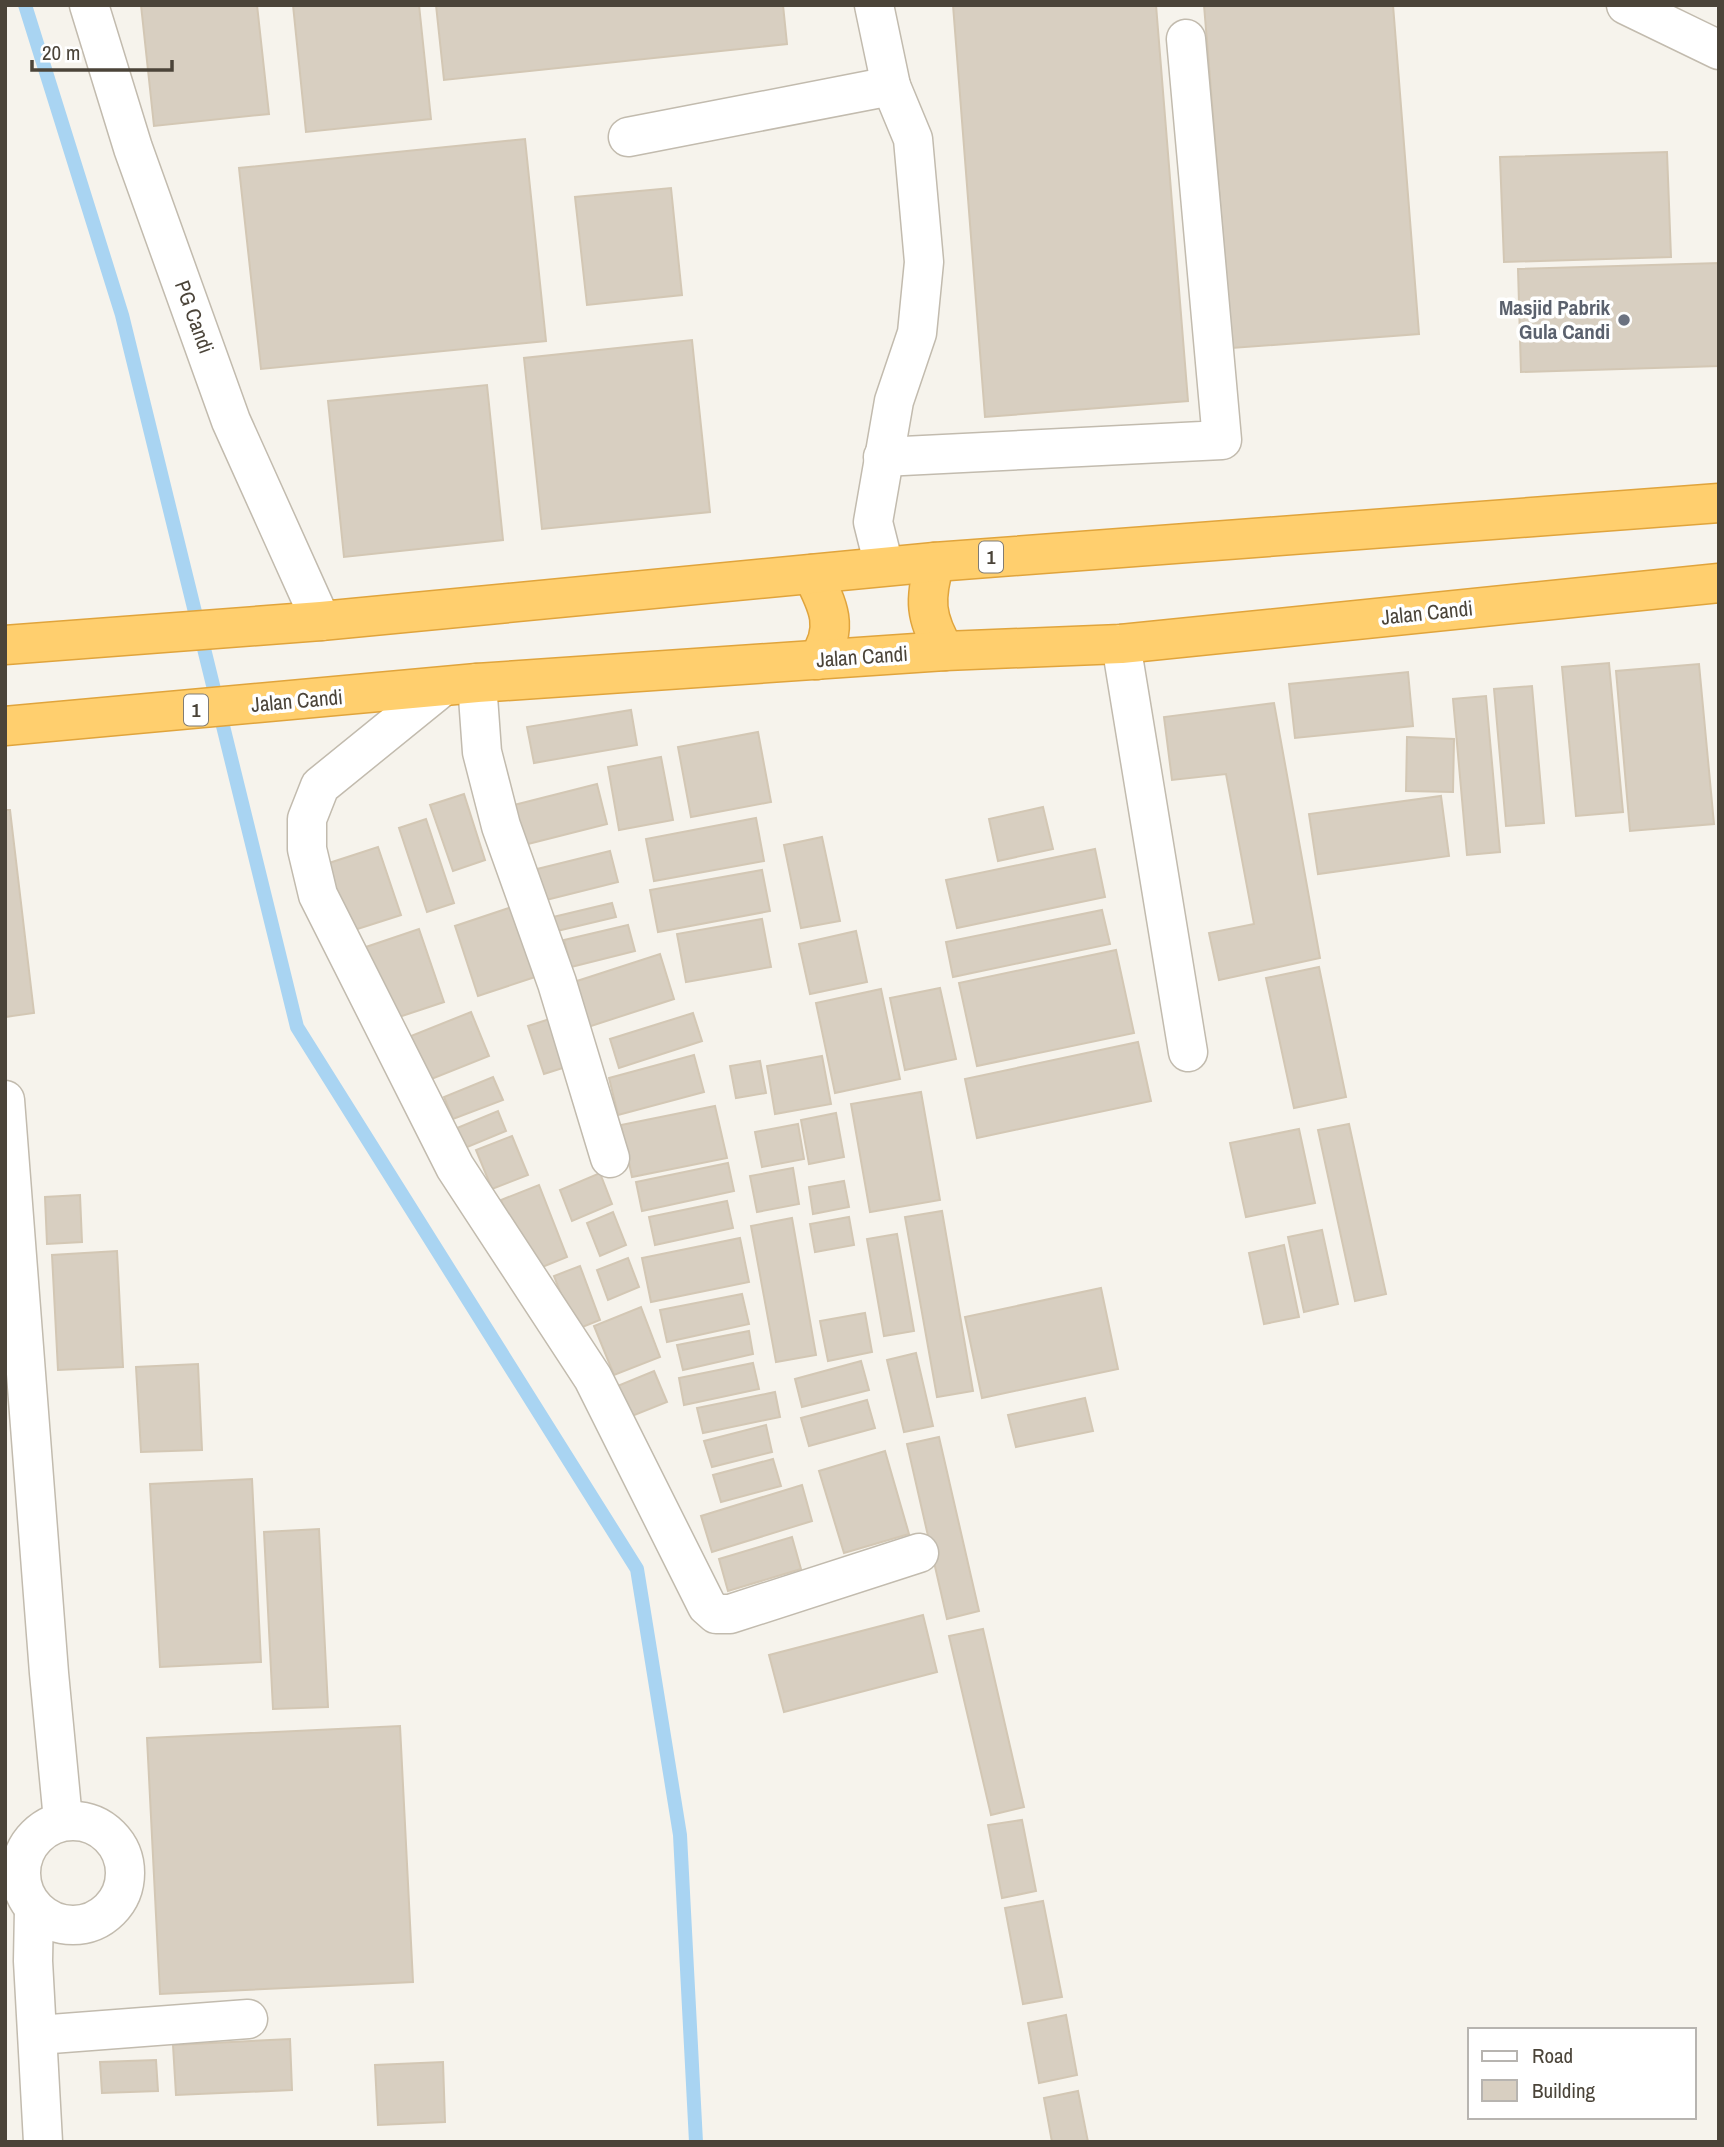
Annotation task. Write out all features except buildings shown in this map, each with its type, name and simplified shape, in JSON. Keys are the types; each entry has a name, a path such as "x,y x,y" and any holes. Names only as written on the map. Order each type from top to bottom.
{"highway":[{"name":"1","path":"5,645 321,621 884,566 1719,503"},
{"path":"935,562 927,590 928,609 932,630 946,651"},
{"path":"812,574 827,603 831,629 829,645 817,660"},
{"name":"Jalan Candi","path":"5,726 459,685 946,651 1121,644 1719,583"}],"street":[{"name":"PG Candi","path":"89,5 133,148 231,421 321,621"},
{"path":"874,5 891,86 913,139 925,262 917,333 894,401 873,522 884,566"},
{"path":"1626,5 1719,50"},
{"path":"883,457 1222,440 1186,39"},
{"path":"628,137 891,86"},
{"path":"1121,644 1188,1052"},
{"path":"610,1157 557,983 501,826 482,752 459,685 320,786 307,819 307,849 318,895 455,1167 593,1378 708,1606 716,1614 730,1614 919,1553"},
{"path":"5,1100 49,1673 63,1820"},
{"path":"63,1820 88,1823 111,1838 122,1855 125,1876 120,1895 108,1913 90,1923 70,1926 51,1921 34,1909 13,1871 37,1834 63,1820"},
{"path":"34,1909 33,1961 43,2142"},
{"path":"38,2035 248,2019"}],"waterway":[{"path":"25,5 122,315 297,1027 637,1569 680,1835 696,2142"}],"place":[{"name":"Masjid Pabrik Gula Candi","path":"1624,320"}]}
